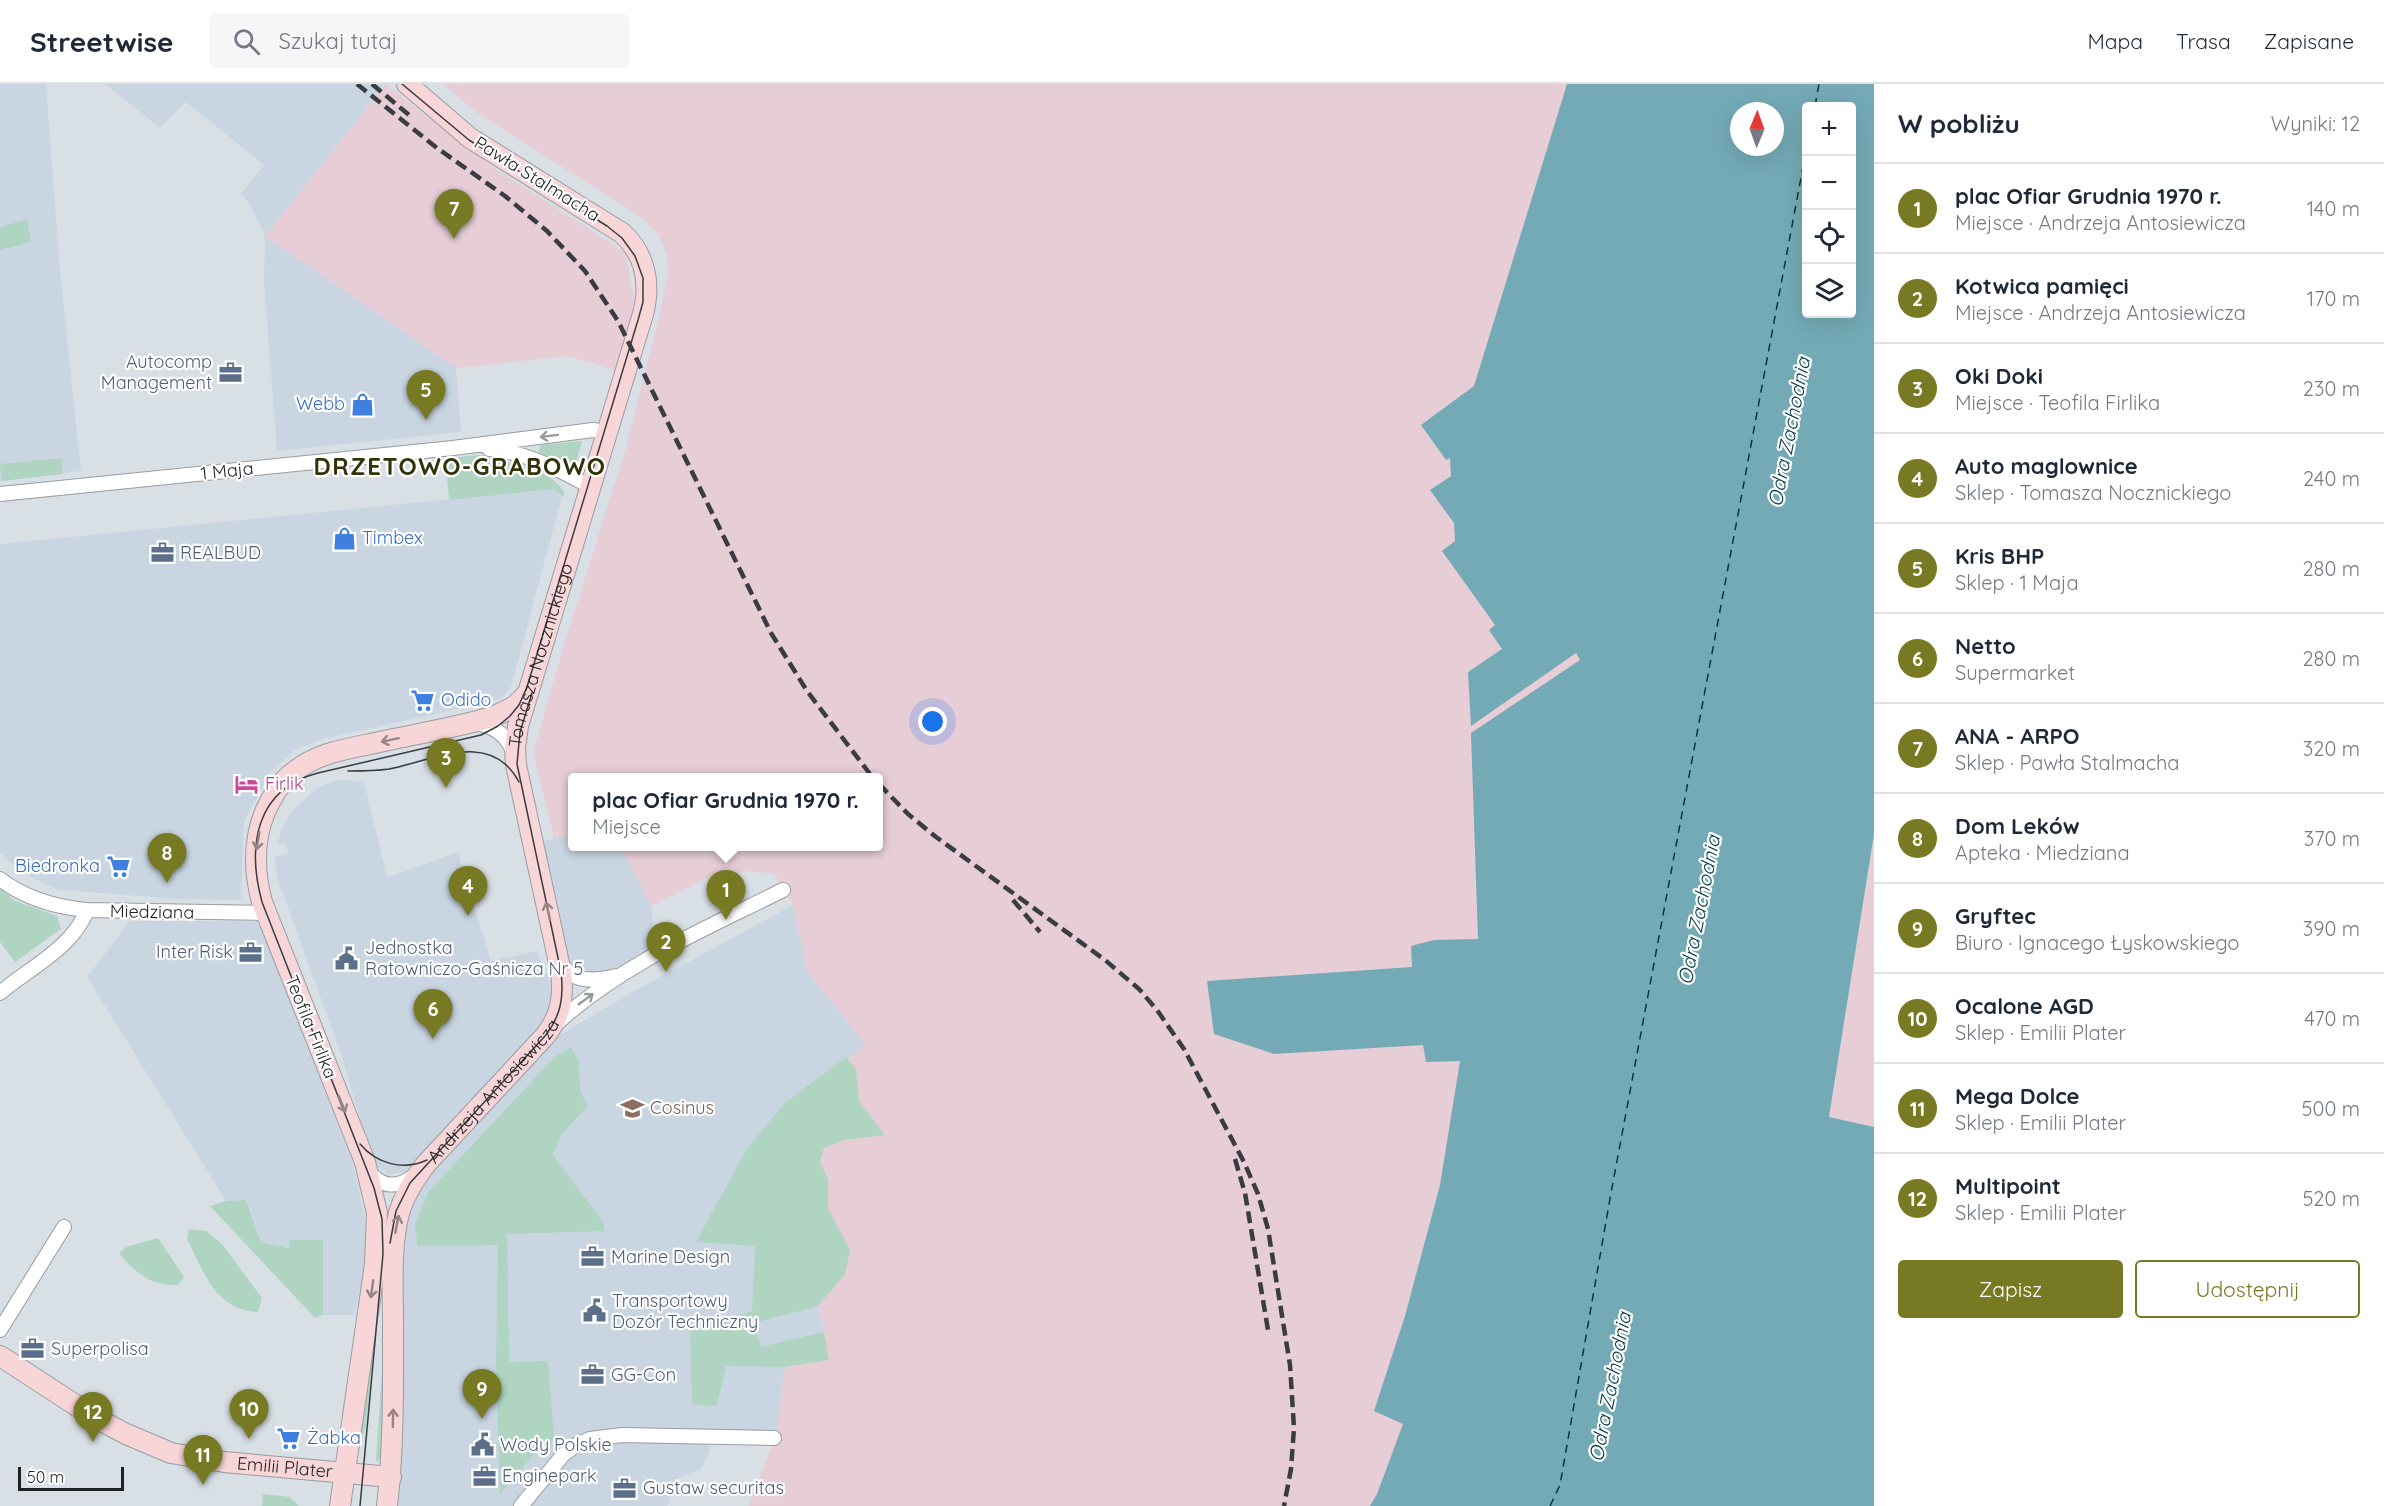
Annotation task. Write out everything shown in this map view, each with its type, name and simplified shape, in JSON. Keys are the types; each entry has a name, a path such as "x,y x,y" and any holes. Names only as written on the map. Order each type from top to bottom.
{"street":[{"name":"Pawła Stalmacha","path":"407,84 470,138 622,233 641,259 647,286"},
{"name":"Tomasza Nocznickiego","path":"551,1029 562,999 558,958 516,765 516,733 643,314 647,286"},
{"name":"1 Maja","path":"0,494 453,448 589,430 607,432"},
{"name":"1 Maja","path":"453,448 492,449 523,454 591,487"},
{"name":"Teofila Firlika","path":"340,1506 378,1238 375,1200 365,1162 266,914 257,881 256,846 266,810 285,779 302,766 325,754 490,718 508,711 530,691"},
{"name":"Teofila Firlika","path":"469,723 486,725 503,735 510,744 516,765"},
{"path":"0,879 38,900 87,910"},
{"name":"Andrzeja Antosiewicza","path":"365,1162 381,1182 392,1185 406,1182 551,1029 584,1001 653,957 783,890"},
{"name":"Miedziana","path":"0,993 69,938 81,924 87,910 266,914"},
{"name":"Andrzeja Antosiewicza","path":"558,958 564,969 580,978 593,980 624,974"},
{"path":"387,1506 391,1477 395,1239 402,1204 424,1165"},
{"path":"0,1330 64,1227"},
{"name":"Emilii Plater","path":"0,1356 102,1421 171,1453 224,1462 345,1472"},
{"path":"521,1506 563,1455 576,1445 590,1439 622,1435 774,1438"},
{"path":"345,1472 391,1477"}],"shaded area":[{"path":"0,84 46,84 60,271 81,471 0,481"},
{"path":"105,84 382,84 384,86 265,236 248,201 240,194 264,165 186,102 160,128"},
{"path":"386,84 494,168 625,252 635,304 618,371 567,356 456,368 265,236"},
{"path":"443,84 1623,84 1600,672 1392,1506 749,1506 777,1431 785,1367 828,1360 777,1114 866,1045 807,971 793,905 774,874 747,871 707,878 651,906 623,851 883,851 883,773 568,773 568,836 554,838 533,753 565,641 624,455 660,313 668,273 667,254 658,234 642,218 473,110"},
{"path":"265,236 456,368 461,432 277,451 264,282"},
{"path":"554,489 562,496 511,687 498,700 323,739 295,750 271,772 244,821 241,900 178,899 59,890 24,874 0,853 0,544"},
{"path":"337,780 364,781 387,878 458,852 491,961 537,951 554,993 551,1018 412,1170 391,1175 374,1166 341,1054 278,880 275,865 275,857 288,853 285,843 277,846 282,828 293,810 317,788"},
{"path":"1874,834 1874,1127 1829,1118"},
{"path":"568,836 568,851 623,851 651,906 656,948 622,969 584,976 565,964 539,843"},
{"path":"793,905 807,971 866,1045 777,1114 824,1332 785,1367 777,1431 584,1435 516,1506 393,1506 400,1225 418,1185 548,1042 631,993"},
{"path":"130,921 258,921 352,1160 370,1247 354,1315 323,1315 323,1240 289,1248 261,1242 247,1200 226,1201 87,977"},
{"path":"708,1440 710,1450 701,1469 679,1478 667,1506 525,1506 567,1455 595,1442"}],"green space":[{"path":"27,219 31,242 0,250 0,227"},
{"path":"582,441 575,466 538,452 541,445"},
{"path":"489,455 490,462 511,463 542,472 559,485 565,494 562,496 554,489 449,500 446,464 452,458"},
{"path":"62,458 62,474 2,481 0,464"},
{"path":"0,888 15,901 57,916 61,929 15,962 0,942"},
{"path":"571,1047 578,1059 580,1091 588,1106 561,1135 553,1155 603,1222 605,1231 507,1234 509,1362 548,1361 554,1435 550,1451 541,1446 500,1494 496,1362 498,1245 418,1246 415,1225 429,1191 555,1057"},
{"path":"846,1057 856,1069 859,1101 885,1135 844,1140 824,1148 820,1161 828,1180 828,1208 850,1250 845,1274 818,1306 754,1323 761,1347 824,1332 829,1360 785,1367 726,1366 717,1406 692,1404 690,1329 752,1311 755,1246 696,1242 746,1150 785,1103"},
{"path":"246,1200 261,1242 289,1248 290,1240 323,1240 323,1315 315,1318 210,1206 226,1201"},
{"path":"189,1229 206,1231 222,1244 262,1298 258,1312 243,1310 221,1297 206,1276 187,1239"},
{"path":"158,1238 184,1277 178,1285 168,1285 144,1277 119,1253 126,1247"},
{"path":"374,1352 366,1426 357,1455 370,1357"},
{"path":"383,1355 386,1357 382,1458 376,1462"},
{"path":"263,1494 290,1497 299,1506 262,1506"}],"water":[{"name":"Odra Zachodnia","path":"1567,84 1874,84 1874,834 1829,1117 1874,1127 1874,1506 1370,1506 1377,1494 1403,1424 1374,1411 1405,1316 1440,1185 1460,1061 1426,1062 1423,1045 1274,1054 1214,1034 1207,981 1412,967 1411,946 1434,940 1478,939 1471,733 1580,660 1576,653 1471,726 1468,672 1502,649 1489,630 1495,625 1442,551 1455,541 1454,523 1430,490 1451,476 1450,458 1446,460 1421,425 1474,386"}],"ferry route":[{"path":"1816,102 1819,84"},
{"path":"1550,1506 1560,1485 1611,1193 1805,156"}],"tram line":[{"path":"360,1506 383,1254 382,1219 374,1188 262,902 256,861 261,823 269,806 281,792 297,781 318,773 481,735 498,726 519,705 527,687 643,302 643,278 635,256 622,238 607,226 469,140 402,84"},
{"path":"390,1243 396,1211 410,1183 545,1036 558,1014 562,990 561,972 517,764 520,732 532,693"},
{"path":"348,771 389,769 443,755 477,752 493,756 507,766 519,782"},
{"path":"360,1144 374,1156 391,1164 409,1165 427,1160"}],"railway":[{"path":"357,84 437,148 505,196 547,231 585,271 618,321 771,633 807,691 869,773"},
{"path":"372,84 409,115"},
{"path":"883,788 908,814 936,837 1105,960 1139,989 1157,1010 1184,1049 1244,1162 1258,1194 1268,1229 1290,1365 1294,1428 1291,1469 1284,1506"},
{"path":"1013,900 1040,932"},
{"path":"1235,1159 1245,1193 1268,1330"}],"place":[{"name":"ANA - ARPO","path":"454,239"},
{"name":"Autocomp Management","path":"230,372"},
{"name":"Webb","path":"363,404"},
{"name":"Kris BHP","path":"426,420"},
{"name":"Timbex","path":"344,538"},
{"name":"REALBUD","path":"162,553"},
{"name":"Odido","path":"423,700"},
{"name":"Firlik","path":"247,784"},
{"name":"Oki Doki","path":"446,788"},
{"name":"Biedronka","path":"118,866"},
{"name":"Dom Leków","path":"167,883"},
{"name":"Auto maglownice","path":"468,916"},
{"name":"plac Ofiar Grudnia 1970 r.","path":"726,920"},
{"name":"Inter Risk","path":"251,952"},
{"name":"Jednostka Ratowniczo-Gaśnicza Nr 5","path":"347,958"},
{"name":"Kotwica pamięci","path":"666,972"},
{"name":"Netto","path":"433,1039"},
{"name":"Cosinus","path":"632,1108"},
{"name":"Marine Design","path":"593,1257"},
{"name":"Transportowy Dozór Techniczny","path":"594,1311"},
{"name":"Superpolisa","path":"33,1349"},
{"name":"GG-Con","path":"593,1375"},
{"name":"Gryftec","path":"482,1419"},
{"name":"Żabka","path":"289,1438"},
{"name":"Ocalone AGD","path":"249,1439"},
{"name":"Multipoint","path":"93,1442"},
{"name":"Wody Polskie","path":"482,1445"},
{"name":"Enginepark","path":"484,1476"},
{"name":"Mega Dolce","path":"203,1485"},
{"name":"Gustaw securitas","path":"625,1488"}],"district":[{"name":"DRZETOWO-GRABOWO","path":"460,467"}]}
